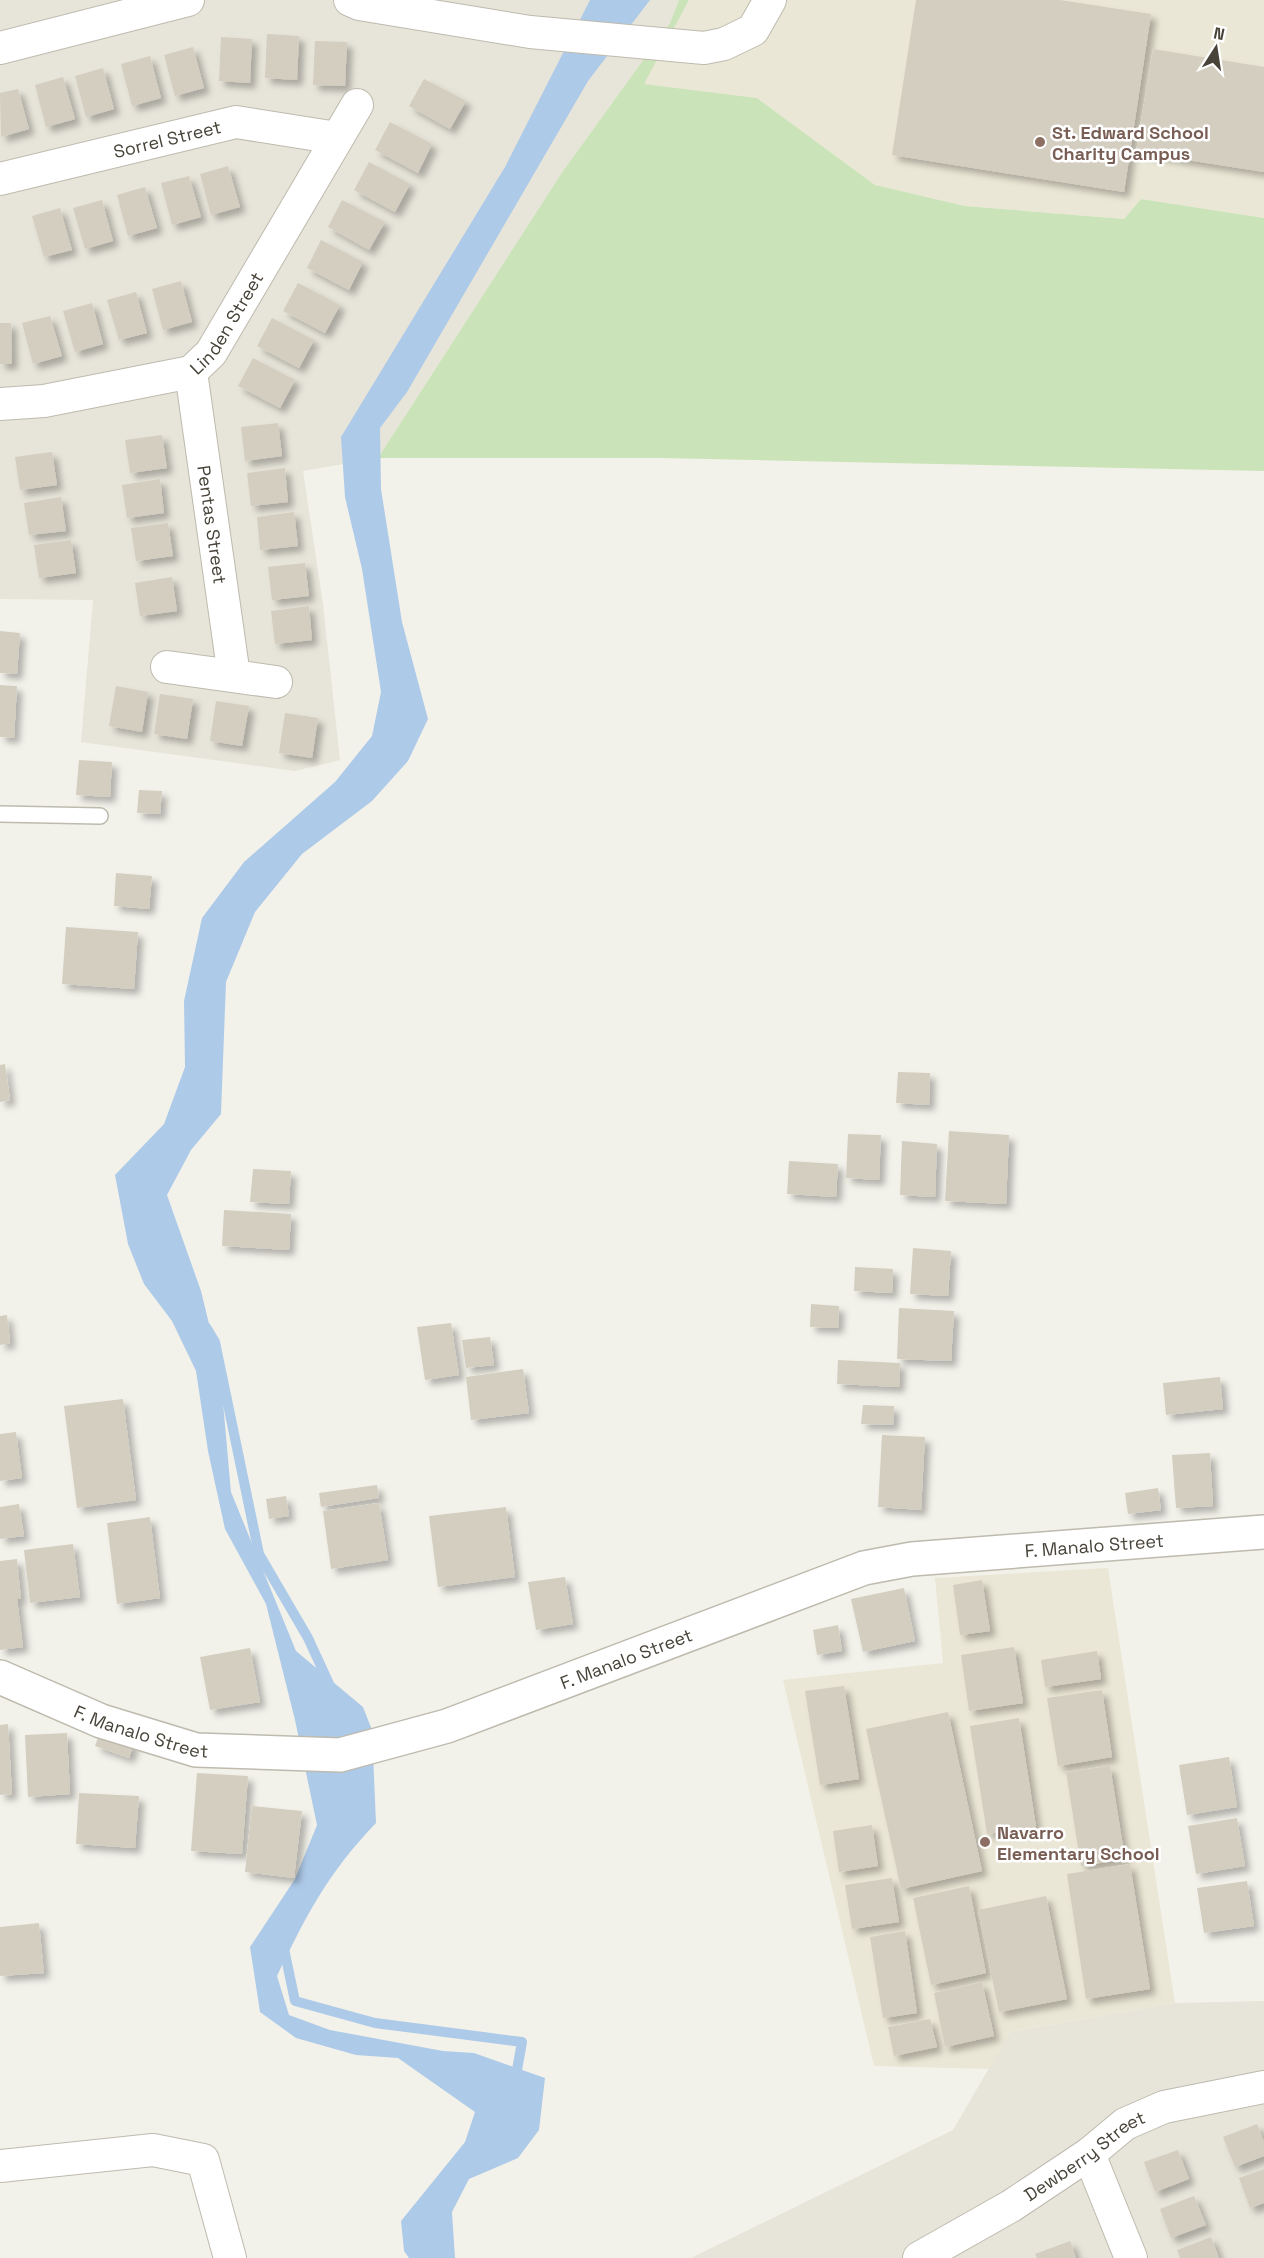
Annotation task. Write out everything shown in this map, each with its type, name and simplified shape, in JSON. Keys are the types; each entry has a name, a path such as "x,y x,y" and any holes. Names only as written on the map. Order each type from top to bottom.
{"street":[{"path":"0,48 188,0"},
{"path":"350,0 359,4 530,32 704,48 724,44 753,30 770,0"},
{"name":"Linden Street","path":"0,404 44,401 191,372 211,353 357,105"},
{"name":"Sorrel Street","path":"0,179 236,122 337,138"},
{"name":"Pentas Street","path":"191,372 234,676"},
{"path":"168,667 276,682"},
{"name":"F. Manalo Street","path":"0,1677 102,1720 196,1750 340,1755 447,1726 864,1568 912,1558 1264,1532"},
{"name":"Dewberry Street","path":"918,2258 1011,2206 1089,2154 1125,2124 1164,2107 1264,2087"},
{"path":"0,2166 153,2150 203,2160 231,2258"},
{"path":"1089,2154 1131,2258"}],"lane":[{"path":"0,814 100,816"}],"shaded area":[{"path":"0,0 679,0 670,23 563,171 378,458 303,471 323,604 340,760 295,771 81,742 93,600 0,599"},
{"name":"St. Edward School Charity Campus","path":"689,0 1264,0 1264,218 1141,199 1124,219 965,206 875,185 757,98 643,84"},
{"name":"Navarro Elementary School","path":"1108,1568 1175,2003 1010,2032 990,2069 874,2066 783,1680 943,1663 935,1578"},
{"path":"1264,2001 1264,2258 691,2258 953,2130 1010,2032 1175,2003"}],"green space":[{"path":"679,0 689,0 644,84 757,98 875,185 965,206 1124,219 1141,199 1264,218 1264,471 661,458 378,458 563,171 670,23"}],"water":[{"path":"590,0 650,0 588,81 407,392 380,428 381,489 402,622 428,719 408,761 372,801 302,854 255,912 226,982 221,1114 191,1150 167,1195 201,1291 220,1369 231,1492 296,1651 363,1707 372,1730 376,1823 331,1877 298,1933 277,1976 289,2015 330,2030 443,2051 474,2053 545,2078 539,2130 518,2158 469,2179 452,2212 455,2258 409,2258 404,2251 401,2221 465,2142 475,2112 398,2058 356,2055 296,2038 260,2012 250,1947 295,1879 317,1825 295,1720 266,1604 225,1529 208,1451 196,1371 172,1321 144,1284 128,1244 115,1175 164,1124 185,1067 184,1001 202,918 244,862 335,782 372,736 381,692 362,569 345,497 341,437 505,167"}],"building":[{"path":"916,0 1060,0 1151,14 1124,192 892,155"},
{"path":"267,34 299,36 297,80 265,78"},
{"path":"221,37 252,39 250,83 219,81"},
{"path":"315,41 347,42 345,86 313,85"},
{"path":"193,47 204,88 175,96 164,55"},
{"path":"1153,49 1264,67 1264,172 1136,152"},
{"path":"150,56 161,98 132,106 121,64"},
{"path":"103,68 114,109 86,117 75,76"},
{"path":"63,77 75,119 46,127 35,85"},
{"path":"424,79 466,101 450,129 409,106"},
{"path":"18,89 29,129 1,137 0,93"},
{"path":"390,122 432,144 418,173 375,150"},
{"path":"369,162 410,184 395,212 354,190"},
{"path":"228,166 240,207 211,215 200,174"},
{"path":"189,176 201,217 172,225 161,183"},
{"path":"145,187 157,228 128,236 117,195"},
{"path":"102,200 113,241 85,249 73,208"},
{"path":"342,200 385,222 369,250 328,227"},
{"path":"60,208 72,250 44,257 32,216"},
{"path":"321,240 363,262 349,290 307,268"},
{"path":"181,281 192,322 163,330 152,289"},
{"path":"298,283 340,305 325,333 283,311"},
{"path":"136,292 147,333 119,340 107,300"},
{"path":"92,303 103,344 75,352 63,311"},
{"path":"50,316 62,356 33,364 22,323"},
{"path":"272,318 314,340 299,368 257,346"},
{"path":"0,323 11,323 12,364 0,364"},
{"path":"253,358 295,380 280,408 238,386"},
{"path":"278,423 282,456 245,461 241,427"},
{"path":"162,435 167,468 130,473 125,440"},
{"path":"52,452 57,485 20,490 15,457"},
{"path":"285,468 288,502 251,506 247,473"},
{"path":"160,479 164,513 127,518 122,485"},
{"path":"61,497 66,531 29,535 24,503"},
{"path":"294,512 298,546 260,550 257,517"},
{"path":"168,523 173,556 136,561 131,528"},
{"path":"71,540 76,573 39,578 34,545"},
{"path":"305,563 309,596 272,600 268,567"},
{"path":"172,577 177,611 140,616 135,583"},
{"path":"309,606 312,640 275,644 271,611"},
{"path":"0,631 20,633 17,674 0,673"},
{"path":"0,685 17,686 14,738 0,737"},
{"path":"116,686 148,692 142,732 109,726"},
{"path":"160,694 193,699 187,739 154,734"},
{"path":"216,701 249,706 242,746 210,741"},
{"path":"285,713 318,718 312,758 279,753"},
{"path":"79,760 112,762 110,797 76,795"},
{"path":"139,790 162,791 160,814 137,813"},
{"path":"116,873 152,876 149,909 114,906"},
{"path":"66,927 138,932 134,989 62,984"},
{"path":"5,1064 10,1100 0,1102 0,1065"},
{"path":"898,1072 930,1073 929,1105 896,1103"},
{"path":"949,1131 1009,1135 1006,1204 945,1201"},
{"path":"848,1134 881,1135 879,1180 846,1178"},
{"path":"902,1141 937,1144 935,1197 900,1195"},
{"path":"789,1161 838,1164 836,1197 787,1194"},
{"path":"253,1169 291,1171 289,1204 250,1202"},
{"path":"224,1210 291,1214 289,1250 222,1246"},
{"path":"913,1248 951,1251 948,1296 910,1294"},
{"path":"855,1267 893,1269 892,1293 854,1291"},
{"path":"811,1304 839,1306 838,1328 810,1327"},
{"path":"899,1308 954,1311 951,1361 897,1359"},
{"path":"7,1315 10,1343 0,1345 0,1316"},
{"path":"451,1323 459,1375 425,1380 417,1327"},
{"path":"490,1337 494,1365 466,1368 462,1340"},
{"path":"838,1360 900,1363 899,1387 837,1384"},
{"path":"523,1369 529,1413 471,1420 466,1377"},
{"path":"1220,1377 1223,1409 1166,1415 1163,1383"},
{"path":"123,1399 136,1500 77,1508 64,1406"},
{"path":"863,1405 894,1406 893,1425 861,1424"},
{"path":"16,1432 22,1478 0,1481 0,1434"},
{"path":"882,1435 925,1437 921,1510 878,1507"},
{"path":"1210,1453 1213,1506 1176,1508 1172,1455"},
{"path":"377,1485 379,1498 321,1507 319,1493"},
{"path":"1158,1488 1161,1510 1128,1514 1125,1493"},
{"path":"286,1496 289,1516 269,1519 266,1499"},
{"path":"379,1503 388,1560 331,1569 323,1511"},
{"path":"19,1504 24,1536 0,1539 0,1507"},
{"path":"506,1507 515,1577 438,1587 429,1516"},
{"path":"150,1517 160,1598 117,1604 107,1523"},
{"path":"73,1544 80,1597 30,1603 24,1550"},
{"path":"17,1559 21,1599 17,1599 23,1647 0,1650 0,1561"},
{"path":"565,1577 573,1624 536,1630 528,1582"},
{"path":"982,1580 990,1631 960,1635 953,1585"},
{"path":"904,1588 915,1641 863,1652 851,1599"},
{"path":"838,1625 842,1651 817,1655 813,1630"},
{"path":"1014,1647 1023,1703 969,1711 961,1655"},
{"path":"250,1648 260,1702 210,1710 200,1657"},
{"path":"1097,1651 1101,1679 1045,1687 1041,1660"},
{"path":"844,1686 859,1779 820,1785 805,1691"},
{"path":"1102,1690 1112,1757 1058,1766 1047,1698"},
{"path":"948,1712 982,1871 901,1889 866,1729"},
{"path":"1019,1718 1036,1827 987,1834 970,1726"},
{"path":"8,1724 12,1794 0,1795 0,1725"},
{"path":"100,1732 134,1743 129,1758 95,1746"},
{"path":"67,1733 70,1794 28,1797 25,1735"},
{"path":"1229,1757 1237,1807 1187,1815 1179,1765"},
{"path":"1110,1766 1125,1859 1081,1866 1066,1772"},
{"path":"197,1773 248,1776 242,1854 191,1851"},
{"path":"79,1793 139,1796 135,1848 76,1844"},
{"path":"252,1806 302,1811 294,1878 245,1872"},
{"path":"1237,1818 1245,1866 1196,1874 1188,1826"},
{"path":"872,1825 878,1866 839,1872 833,1831"},
{"path":"1130,1864 1150,1989 1086,1999 1067,1874"},
{"path":"892,1878 899,1922 852,1929 845,1885"},
{"path":"1247,1881 1254,1926 1204,1933 1197,1888"},
{"path":"969,1886 986,1973 931,1985 913,1898"},
{"path":"1046,1896 1067,1999 999,2012 978,1910"},
{"path":"39,1923 44,1973 0,1976 0,1927"},
{"path":"905,1931 917,2013 883,2018 870,1937"},
{"path":"982,1982 994,2036 945,2047 934,1993"},
{"path":"930,2019 937,2047 894,2056 888,2027"},
{"path":"1257,2124 1264,2142 1264,2156 1235,2167 1223,2137"},
{"path":"1178,2150 1189,2179 1155,2192 1144,2162"},
{"path":"1264,2169 1264,2203 1250,2208 1239,2178"},
{"path":"1194,2196 1206,2225 1171,2238 1160,2209"},
{"path":"1211,2237 1219,2258 1180,2258 1177,2250"},
{"path":"1070,2241 1076,2258 1037,2258 1035,2254"}],"waterway":[{"path":"206,1327 215,1342 259,1554 308,1638 331,1688"},
{"path":"283,1944 295,2001 375,2023 522,2042 515,2081"}],"place":[{"name":"St. Edward School Charity Campus","path":"1040,142"},
{"name":"Navarro Elementary School","path":"985,1842"}]}
